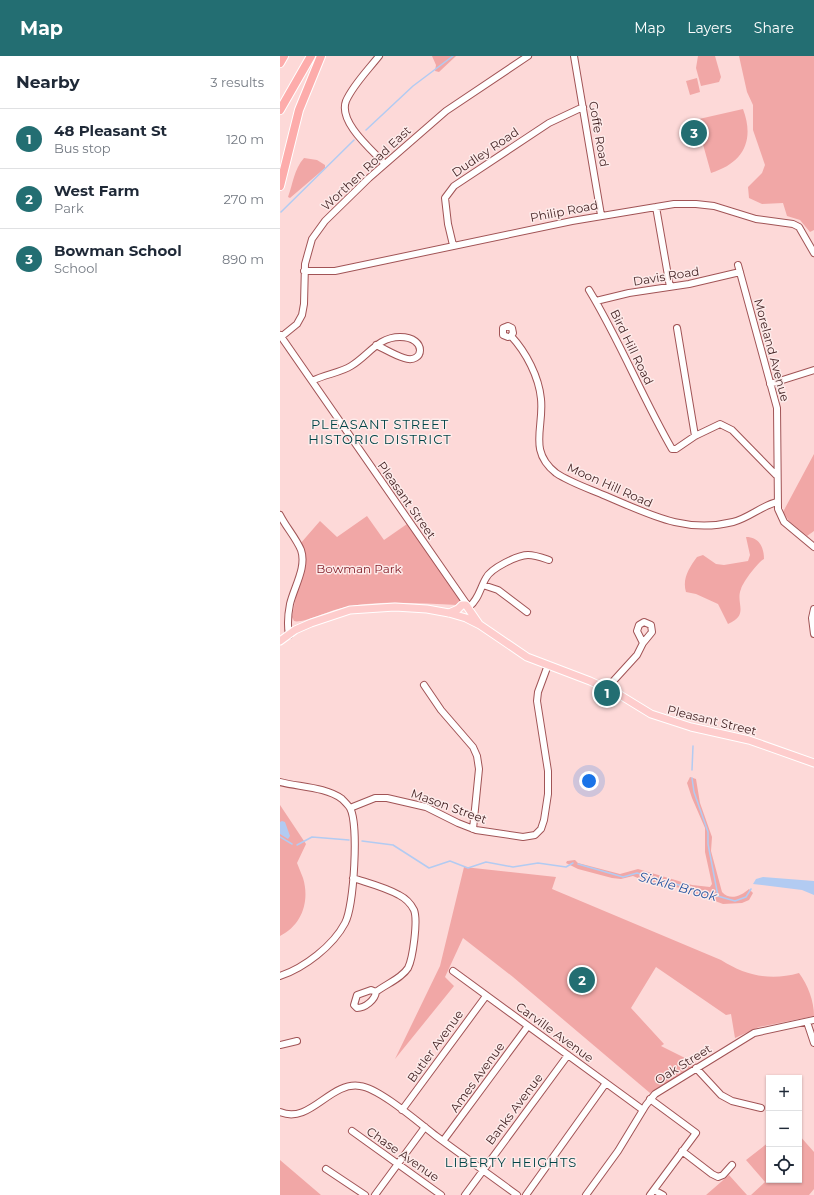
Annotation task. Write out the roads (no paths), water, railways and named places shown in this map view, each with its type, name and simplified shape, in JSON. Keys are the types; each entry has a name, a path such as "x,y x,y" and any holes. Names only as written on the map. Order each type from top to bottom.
{"highway":[{"path":"280,63 284,56"},
{"path":"280,110 311,56"},
{"path":"280,186 300,106 321,56"}],"main road":[{"path":"280,641 289,634 323,618 350,610 395,607 427,609 449,613 465,609"},
{"name":"Pleasant Street","path":"465,609 480,626 527,657 606,689 651,714 674,723 748,740 814,763"}],"street":[{"path":"379,56 350,94 345,108 350,124 363,141 385,164"},
{"name":"Worthen Road East","path":"281,336 298,324 302,315 304,304 304,271 312,239 325,221 385,164 446,111 528,56"},
{"name":"Goffe Road","path":"574,56 601,216"},
{"name":"Dudley Road","path":"453,245 448,224 445,198 454,186 549,123 583,107"},
{"name":"Philip Road","path":"304,271 335,271 453,245 601,216 656,207 696,204 714,206 756,219 793,224 799,227 814,253"},
{"path":"656,207 670,287"},
{"name":"Moreland Avenue","path":"738,265 777,408 778,422 776,475 778,509 784,522 814,547"},
{"name":"Davis Road","path":"596,301 629,293 670,287 740,272"},
{"name":"Bird Hill Road","path":"589,290 611,329 653,416 672,449 676,449 696,436"},
{"path":"676,328 696,436 714,426 720,424 725,426 755,452 776,475"},
{"name":"Pleasant Street","path":"281,336 465,609"},
{"name":"Moon Hill Road","path":"511,336 525,356 537,382 541,405 538,439 540,450 547,464 556,473 656,517 679,525 704,526 733,522 769,504 777,502"},
{"path":"312,381 327,373 344,370 376,345 391,338 409,338 417,341 420,344 420,351 418,356 413,359 404,358 376,345"},
{"path":"770,384 814,370"},
{"path":"280,516 295,539 301,551 303,561 290,604 288,625 289,634"},
{"path":"465,609 476,601 489,573 516,557 528,555 550,560"},
{"path":"483,585 498,590 527,612"},
{"path":"814,609 812,618 814,634"},
{"path":"606,689 637,655 643,643"},
{"name":"Mason Street","path":"350,808 375,798 399,800 426,807 458,824 473,829 523,837 535,835 541,829 548,794 548,772 537,701 538,692 548,665"},
{"path":"424,685 441,710 473,747 477,756 479,769 473,829"},
{"path":"280,782 335,795 350,808 354,821 353,878 348,914 340,932 320,952 305,964 280,976"},
{"path":"353,878 399,895 410,904 414,911 415,920 409,966 404,972 376,992"},
{"name":"Carville Avenue","path":"453,972 643,1110"},
{"name":"Butler Avenue","path":"402,1110 486,996"},
{"name":"Oak Street","path":"586,1195 618,1151 650,1099 655,1094 754,1033 814,1020"},
{"path":"807,1022 814,1042"},
{"name":"Ames Avenue","path":"443,1141 528,1026"},
{"path":"280,1045 297,1041"},
{"name":"Banks Avenue","path":"465,1195 568,1055"},
{"path":"696,1068 721,1095 732,1101 761,1108"},
{"path":"526,1195 606,1083"},
{"path":"280,1112 294,1115 302,1113 336,1092 352,1086 361,1086 386,1098 517,1195"},
{"path":"650,1099 696,1133 652,1192 663,1195"},
{"path":"375,1195 425,1128"},
{"name":"Chase Avenue","path":"352,1131 441,1195"},
{"path":"682,1151 718,1177 723,1175 732,1165"},
{"path":"326,1169 365,1195"}],"water":[{"path":"280,822 285,822 290,836 288,839 280,834"},
{"path":"763,877 814,881 814,895 802,890 753,884 756,879"}],"waterway":[{"path":"366,130 413,86 453,56"},
{"path":"281,212 354,140"},
{"path":"692,770 693,746"},
{"path":"692,778 694,792 708,832 708,844 718,896"},
{"name":"Sickle Brook","path":"280,837 292,844"},
{"name":"Sickle Brook","path":"297,845 312,837 349,840"},
{"name":"Sickle Brook","path":"362,841 393,845 429,868 450,861 468,868 486,862 513,867 538,863 566,867 573,863"},
{"name":"Sickle Brook","path":"578,864 623,877 637,873 735,901 746,897 751,889"}],"place":[{"name":"Bowman School","path":"694,133"},
{"name":"48 Pleasant St","path":"607,693"},
{"name":"West Farm","path":"582,980"}],"district":[{"name":"PLEASANT STREET HISTORIC DISTRICT","path":"380,432"},
{"name":"LIBERTY HEIGHTS","path":"511,1162"}],"park label":[{"name":"Bowman Park","path":"359,568"}]}
